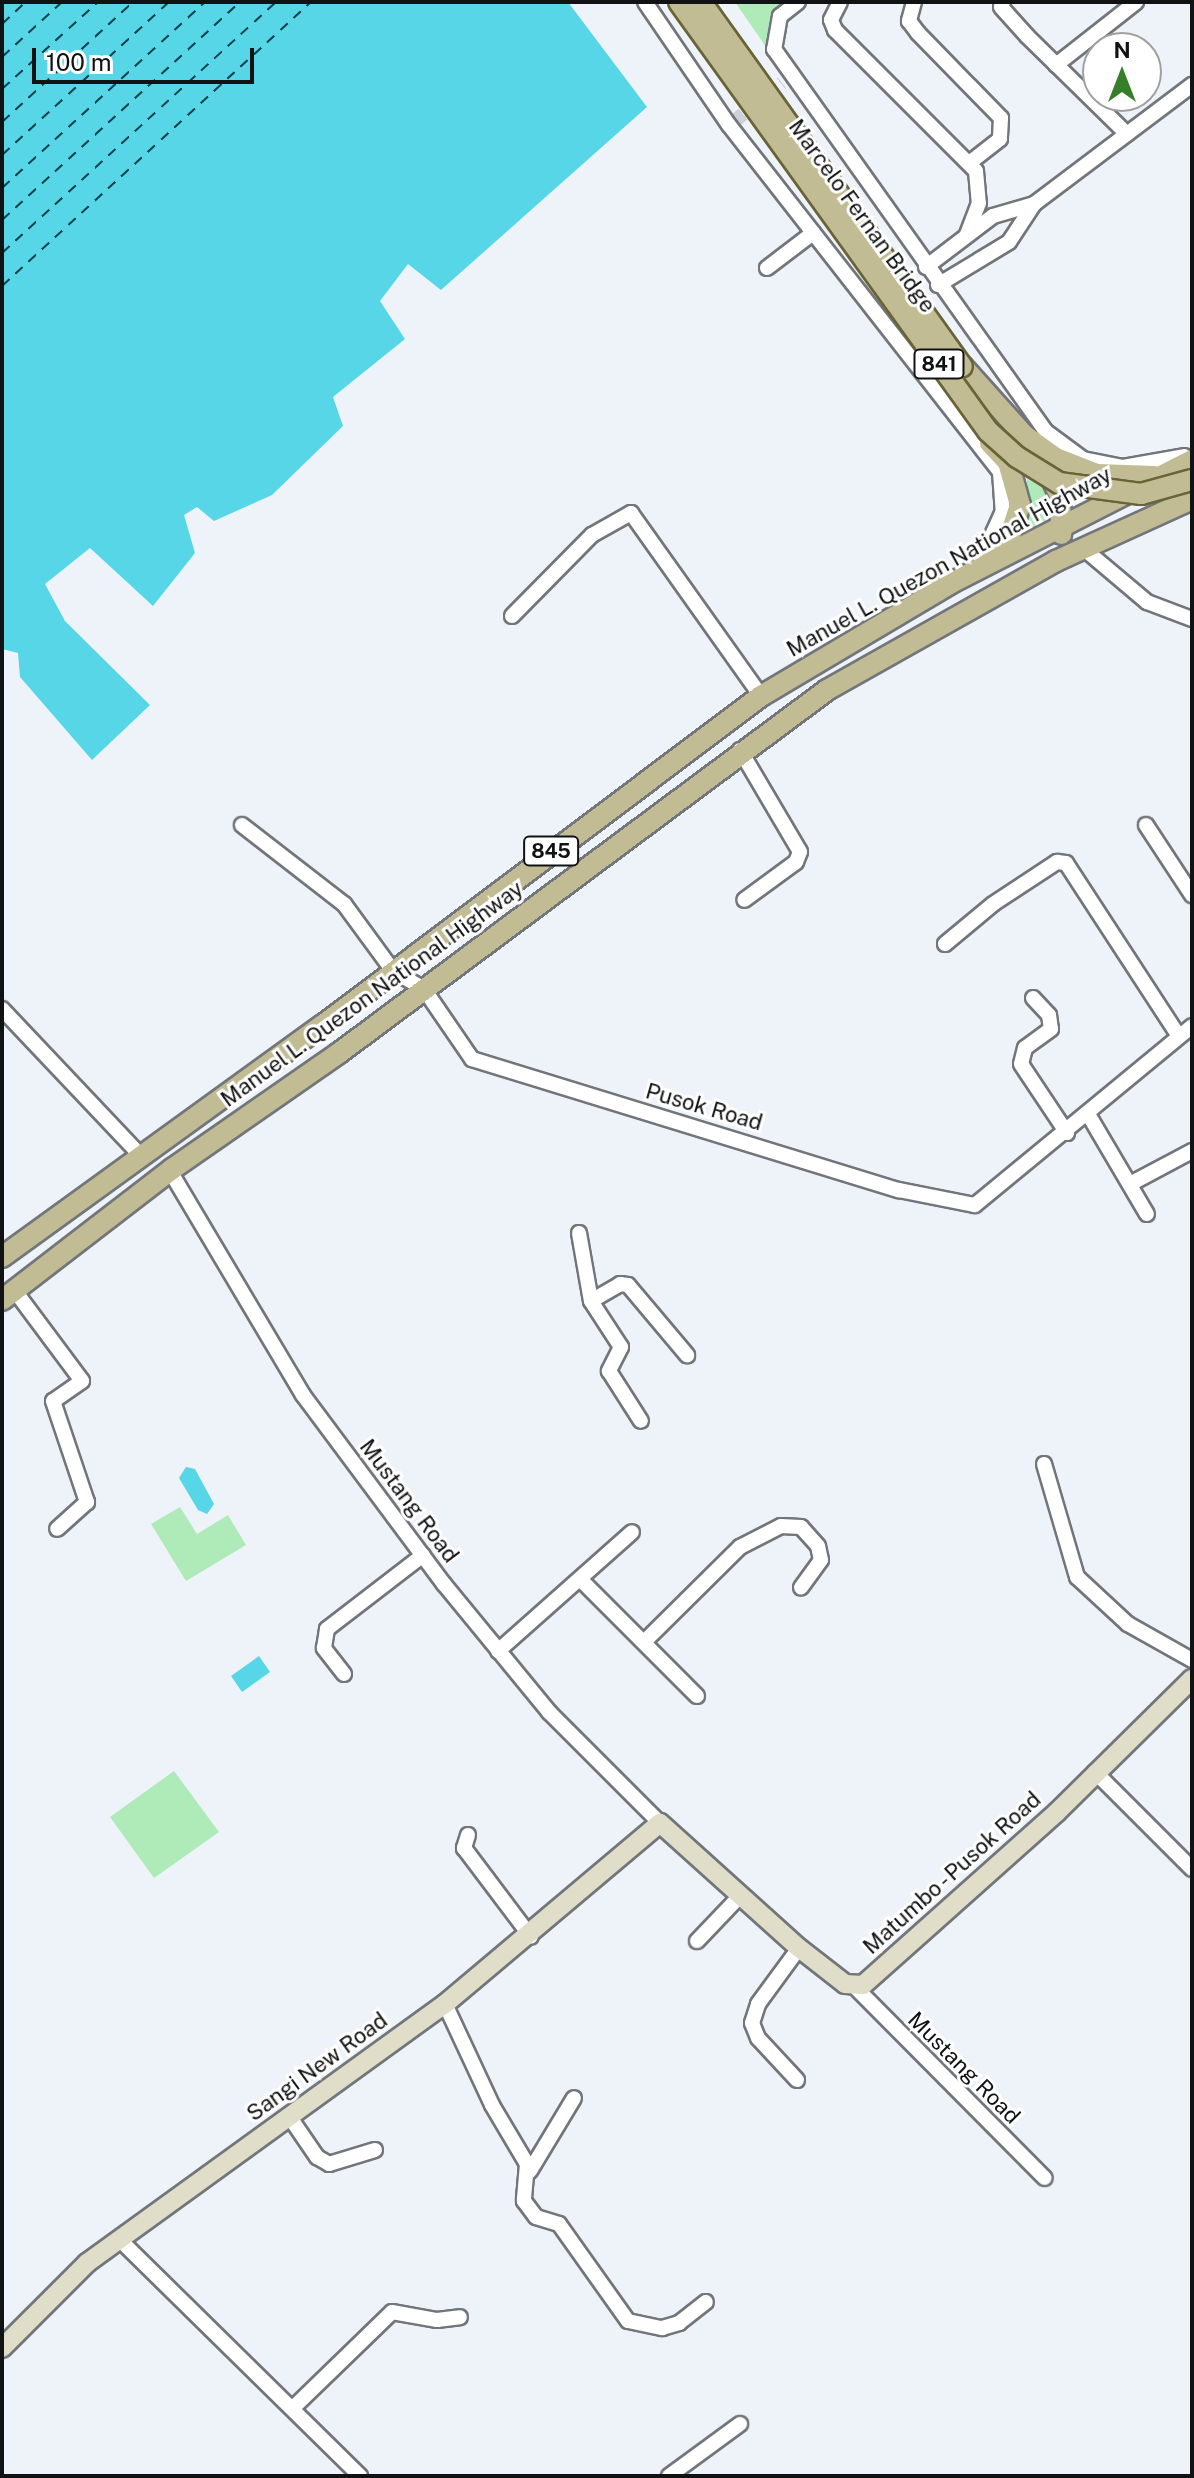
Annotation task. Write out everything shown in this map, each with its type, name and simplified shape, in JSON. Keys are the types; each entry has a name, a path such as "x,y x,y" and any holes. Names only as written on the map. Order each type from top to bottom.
{"main road":[{"name":"Marcelo Fernan Bridge","path":"689,5 962,366 1024,435 1075,467 1108,475 1158,476"},
{"name":"Marcelo Fernan Bridge","path":"689,5 988,431 1017,457 1059,483 1141,494 1192,480"},
{"path":"689,5 712,70 938,385 1008,462 1020,505 1010,535 976,570"},
{"path":"1024,435 1051,475 1063,524 1056,561"},
{"name":"Manuel L. Quezon National Highway","path":"2,1257 142,1157 761,696 841,644 976,570 1192,460"},
{"name":"Manuel L. Quezon National Highway","path":"8,1295 170,1171 424,989 740,750 858,670 1056,561 1192,499"},
{"path":"841,644 858,670"}],"street":[{"path":"645,2 730,124 1000,472 1003,511 976,570"},
{"path":"798,2 780,16 774,49 787,79 1045,431 1083,459 1123,467 1192,453"},
{"path":"840,2 831,20 835,30 969,163 981,184 967,236"},
{"path":"914,2 909,21 918,33 1001,118 1000,139 969,163"},
{"path":"1003,2 1001,7 1127,134"},
{"path":"1056,65 1136,2"},
{"path":"938,285 1009,242 1034,204 1192,85"},
{"path":"926,267 993,216 1034,204"},
{"path":"767,268 813,233"},
{"path":"512,616 592,535 631,513 761,696"},
{"path":"1083,548 1147,602 1192,619"},
{"path":"740,750 800,852 796,862 744,900"},
{"name":"Pusok Road","path":"242,825 344,904 393,971 424,989 472,1059 733,1135 899,1190 975,1205 1067,1133 1192,1026"},
{"path":"1146,825 1192,895"},
{"path":"945,944 993,904 1057,862 1066,863 1178,1035"},
{"path":"1033,998 1049,1015 1051,1029 1025,1048 1021,1064 1067,1133"},
{"path":"2,1009 142,1157"},
{"path":"1088,1114 1147,1214"},
{"path":"1130,1184 1192,1151"},
{"name":"Mustang Road","path":"170,1171 303,1395 423,1555 549,1712 660,1823"},
{"path":"579,1233 591,1301 621,1347 609,1371 641,1421"},
{"path":"591,1301 620,1284 628,1285 687,1355"},
{"path":"8,1295 82,1381 53,1401 87,1502 57,1529"},
{"path":"1044,1464 1077,1577 1128,1624 1192,1660"},
{"path":"645,1641 740,1547 781,1526 801,1527 818,1546 821,1560 801,1588"},
{"path":"498,1651 632,1532"},
{"path":"344,1674 324,1648 327,1629 423,1555"},
{"path":"581,1580 697,1696"},
{"name":"Matumbo - Pusok Road","path":"660,1823 799,1948 855,1987 964,1898 1192,1679"},
{"path":"1095,1772 1192,1869"},
{"name":"Sangi New Road","path":"2,2348 87,2263 445,2004 531,1937 660,1823"},
{"path":"468,1835 464,1848 531,1937"},
{"path":"697,1941 741,1895"},
{"path":"797,2080 758,2038 752,2023 758,2004 799,1948"},
{"name":"Mustang Road","path":"855,1987 1045,2178"},
{"path":"445,2004 530,2171"},
{"path":"574,2098 530,2171 527,2206 542,2221 559,2224 628,2321 662,2328 679,2323 706,2302"},
{"path":"289,2116 317,2157 329,2164 375,2150"},
{"path":"120,2240 294,2407 360,2476"},
{"path":"294,2407 392,2312 437,2320 460,2317"},
{"path":"669,2476 740,2424"}],"green space":[{"path":"735,2 785,2 787,33 779,48 771,54"},
{"path":"1027,479 1047,489 1056,512 1053,527 1013,545 1027,519"},
{"path":"180,1507 197,1534 228,1515 246,1545 186,1581 151,1524"},
{"path":"174,1771 219,1832 154,1878 110,1817"}],"water":[{"path":"2,2 568,2 647,107 441,290 408,264 380,301 405,339 333,397 343,426 272,495 214,521 197,507 184,515 195,553 153,606 90,548 45,584 65,621 150,705 92,760 20,677 18,653 2,649"},
{"path":"186,1467 195,1469 214,1504 207,1514 198,1510 179,1478"},
{"path":"259,1656 270,1672 242,1692 231,1676"}],"ferry route":[{"path":"2,24 26,2"},
{"path":"2,57 62,2"},
{"path":"2,89 98,2"},
{"path":"2,122 133,2"},
{"path":"2,155 169,2"},
{"path":"2,188 205,2"},
{"path":"2,220 240,2"},
{"path":"2,253 276,2"},
{"path":"2,286 311,2"}],"tunnel":[{"path":"732,123 782,83"}]}
